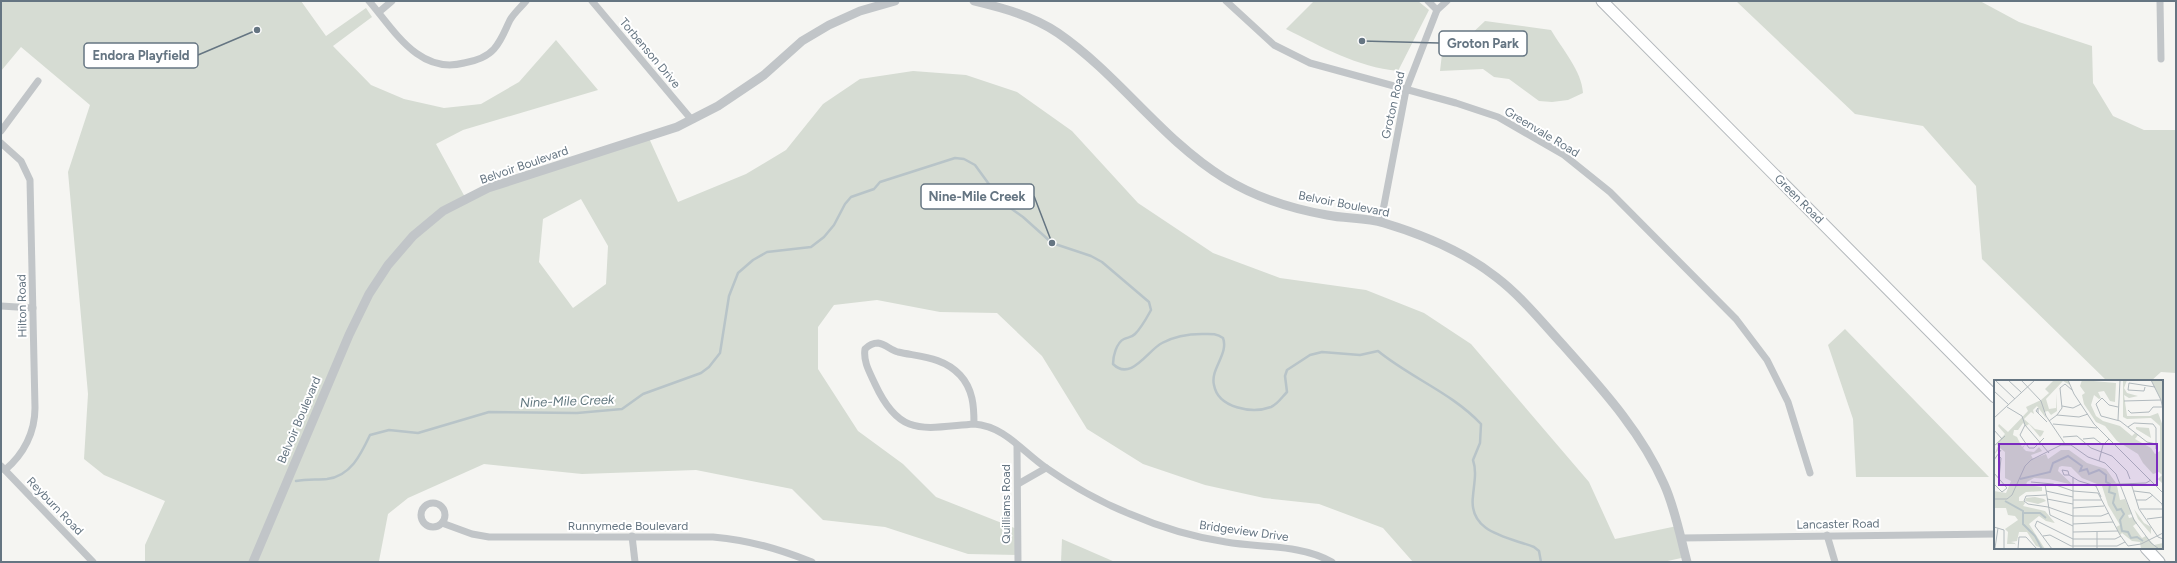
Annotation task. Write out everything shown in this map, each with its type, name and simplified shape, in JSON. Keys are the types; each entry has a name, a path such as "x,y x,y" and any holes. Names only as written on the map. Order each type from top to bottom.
{"main road":[{"name":"Green Road","path":"1602,1 1994,396"},
{"path":"2147,549 2159,562"}],"street":[{"path":"369,1 400,39 416,54 433,63 456,66 477,60 493,50 505,34 510,20 526,1"},
{"path":"379,12 392,1"},
{"name":"Torbenson Drive","path":"592,1 691,119"},
{"name":"Belvoir Boulevard","path":"253,562 349,335 369,294 388,265 413,236 443,211 488,188 677,127 718,106 764,75 802,42 829,25 860,11 895,1"},
{"name":"Belvoir Boulevard","path":"974,1 1000,7 1057,32 1092,60 1176,141 1224,178 1272,201 1327,215 1381,222 1433,239 1460,253 1501,281 1546,327 1621,411 1665,484 1687,562"},
{"name":"Greenvale Road","path":"1226,1 1274,45 1310,63 1456,103 1498,117 1564,155 1610,192 1736,319 1767,360 1788,402 1810,473"},
{"path":"1428,1 1437,10"},
{"name":"Groton Road","path":"1381,222 1406,90 1437,10 1448,1"},
{"path":"2160,1 2161,59"},
{"path":"1,131 38,81"},
{"name":"Hilton Road","path":"1,143 20,161 30,180 34,421 25,448 3,468"},
{"path":"1,306 33,308"},
{"name":"Bridgeview Drive","path":"974,424 973,403 968,385 952,367 941,361 898,352 879,343 873,343 865,349 864,355 866,364 883,402 890,412 901,421 916,427 930,428 974,424 998,429 1017,446 1046,468 1086,493 1151,523 1226,542 1306,551 1332,562"},
{"name":"Quilliams Road","path":"1017,446 1018,562"},
{"name":"Reyburn Road","path":"3,468 93,562"},
{"path":"1018,484 1046,468"},
{"name":"Runnymede Boulevard","path":"442,523 472,534 489,537 632,536 713,537 747,540 779,549 812,562"},
{"name":"Lancaster Road","path":"1681,538 1994,534"},
{"path":"1827,535 1835,562"},
{"path":"632,536 635,562"}],"shaded area":[{"path":"1,1 301,1 326,36 366,8 372,17 333,46 371,85 404,99 444,108 481,104 519,82 556,40 598,90 463,130 436,144 466,199 648,136 678,202 746,174 786,150 823,104 860,79 913,71 966,75 1017,92 1072,131 1138,203 1213,253 1280,278 1366,290 1424,313 1471,344 1589,482 1615,539 1677,526 1686,557 1663,562 1413,562 1383,528 1319,504 1264,498 1205,485 1143,464 1087,429 1042,356 997,313 940,312 877,300 834,305 818,327 818,369 858,431 903,464 936,497 1017,529 1018,555 968,554 885,527 823,520 792,489 696,470 582,474 484,464 408,498 388,514 380,562 145,562 145,545 165,501 104,475 84,459 88,394 68,172 90,105 21,47 1,71","holes":["581,199 608,246 606,284 573,308 539,262 543,219"]},
{"path":"1314,1 1418,1 1429,10 1398,71 1383,69 1354,61 1286,29"},
{"path":"1736,1 1980,1 2019,22 2092,46 2093,83 2113,116 2144,130 2176,130 2176,373 2161,372 2152,380 2106,380 1982,259 1976,186 1923,126 1855,114"},
{"path":"1485,21 1551,30 1571,60 1582,85 1583,93 1568,100 1552,102 1539,101 1509,79 1494,77 1483,69 1440,71 1442,54 1466,39"},
{"path":"1845,329 1989,477 1856,477 1853,419 1828,345"},
{"path":"1062,539 1115,562 1061,562"}],"waterway":[{"name":"Nine-Mile Creek","path":"296,481 327,479 343,474 359,456 370,435 389,430 418,433 489,412 577,413 622,409 643,394 701,373 709,367 720,353 729,296 738,273 753,260 767,252 811,247 824,237 834,225 845,204 851,197 874,189 880,182 955,158 964,159 975,165 1002,202 1023,217 1052,243 1091,256 1102,262 1149,302 1151,310 1142,326 1134,335 1121,341 1117,347 1114,354 1113,364 1120,369 1133,367 1162,343 1172,339 1192,334 1210,334 1218,335 1223,338 1224,344 1224,350 1213,379 1214,385 1217,393 1222,399 1237,407 1255,410 1273,406 1287,392 1285,376 1287,370 1310,355 1322,352 1360,355 1378,351 1391,361 1444,394 1470,413 1481,424 1480,443 1473,460 1475,473 1473,508 1477,518 1483,526 1492,532 1534,547 1539,551 1541,562"}],"place":[{"name":"Endora Playfield","path":"257,30"},
{"name":"Groton Park","path":"1362,41"},
{"name":"Nine-Mile Creek","path":"1052,243"}]}
